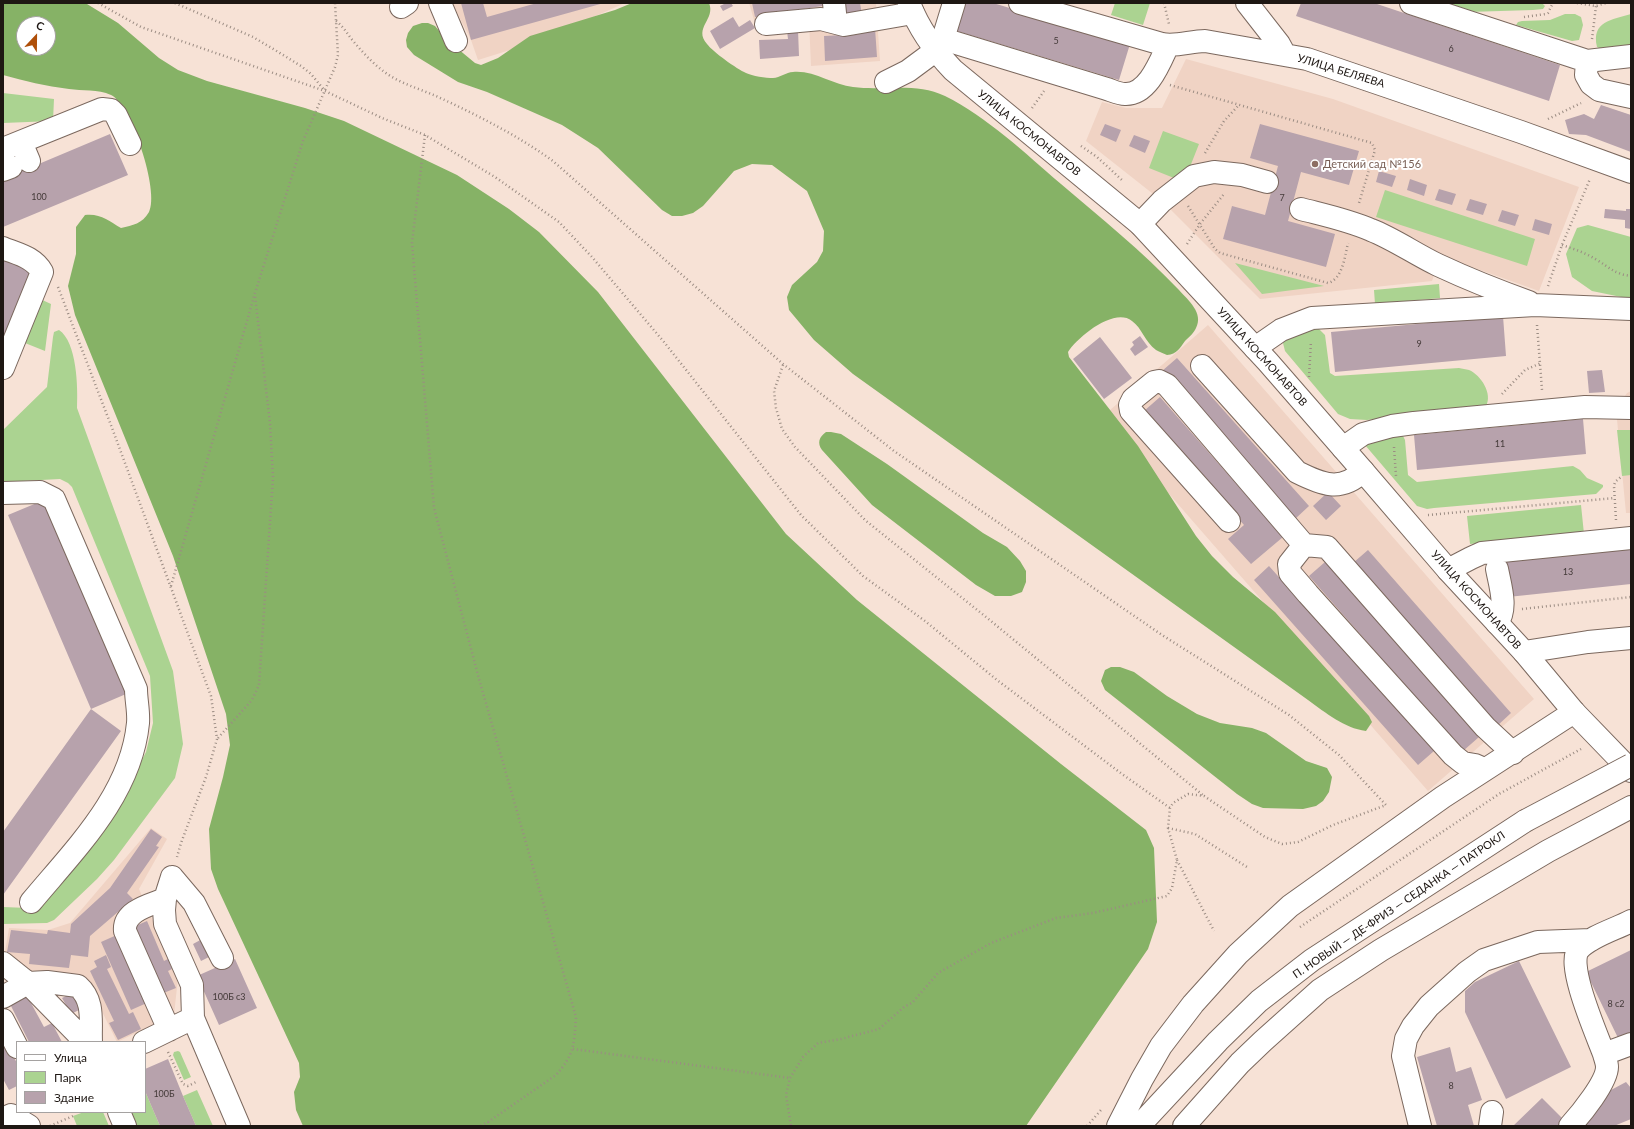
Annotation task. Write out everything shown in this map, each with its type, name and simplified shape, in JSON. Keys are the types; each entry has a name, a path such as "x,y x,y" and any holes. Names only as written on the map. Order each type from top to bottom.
{"main road":[{"path":"440,3 456,41"},
{"path":"886,82 908,71 939,45 954,3"},
{"name":"УЛИЦА БЕЛЯЕВА","path":"1020,3 1168,45 1205,41 1307,59 1521,132 1631,172"},
{"path":"1247,3 1279,44 1285,55"},
{"path":"1411,3 1586,61 1631,56"},
{"path":"766,24 821,19 844,25 911,8"},
{"name":"УЛИЦА КОСМОНАВТОВ","path":"911,8 939,45 953,70 980,94 1140,224 1255,348 1448,570 1500,616 1524,652 1588,642 1631,638"},
{"path":"939,45 1053,73 1125,94 1134,93 1142,88 1158,67 1168,45"},
{"path":"1586,61 1586,75 1591,84 1599,90 1631,97"},
{"path":"13,158 102,109 111,110 116,115 130,144"},
{"path":"1556,145 1568,142 1593,146 1631,158"},
{"path":"1140,224 1162,201 1194,176 1214,172 1242,175 1267,182"},
{"path":"1301,209 1353,223 1371,230 1437,264 1491,288 1539,305"},
{"path":"3,248 31,260 42,272 3,368"},
{"path":"1255,348 1281,330 1312,318 1539,305 1631,309"},
{"path":"1202,366 1297,472 1317,482 1336,485 1344,484 1357,477 1363,471"},
{"path":"1229,521 1131,411 1130,405 1132,399 1154,382 1159,381 1167,385 1304,545 1327,547 1485,727 1512,753"},
{"path":"1343,448 1364,434 1392,426 1585,407 1631,408"},
{"path":"3,493 40,492 54,499 136,689 138,722 132,751 119,785 107,807 31,902"},
{"path":"1448,570 1482,553 1631,538"},
{"path":"1304,545 1289,564 1290,573 1453,755 1463,763 1475,765 1484,770"},
{"path":"1497,569 1500,616"},
{"path":"1524,652 1574,712 1631,771"},
{"path":"1118,1126 1161,1046 1193,1004 1238,954 1290,906 1443,797 1574,712"},
{"name":"П. НОВЫЙ — ДЕ-ФРИЗ — СЕДАНКА — ПАТРОКЛ","path":"1139,1126 1218,1041 1259,1001 1312,960 1525,821 1631,765"},
{"path":"1184,1126 1240,1063 1320,990 1381,950 1548,851 1631,806"},
{"path":"172,877 165,899 165,924 192,985 193,1018 239,1126"},
{"path":"172,877 194,903 222,958"},
{"path":"165,899 134,912 127,919 124,926 167,1039"},
{"path":"1570,1126 1581,1114 1603,1081 1607,1066 1577,977 1575,962 1576,953 1591,940 1631,921"},
{"path":"1420,1126 1403,1056 1406,1039 1413,1026 1429,1006 1462,976 1484,960 1538,942 1591,940"},
{"path":"3,963 28,983 83,1041"},
{"path":"3,997 28,983 78,986 82,989 91,1007 91,1041"},
{"path":"146,1042 167,1039 193,1018"},
{"path":"3,1020 16,1045"},
{"path":"1604,1054 1631,1044"},
{"path":"119,1113 125,1126"},
{"path":"3,1119 12,1115 29,1126"}],"path":[{"path":"98,3 141,27 158,34 325,91 382,118 425,135 496,177 563,227 592,257 664,342 801,515 863,576 925,620 997,680 1122,774 1170,808"},
{"path":"175,3 253,37 301,66 311,74 325,91"},
{"path":"171,586 255,294 303,141 335,68 335,3"},
{"path":"1548,13 1553,3"},
{"path":"1577,3 1596,6 1606,3"},
{"path":"1586,61 1593,33 1596,6"},
{"path":"336,21 342,25 353,41 374,64 392,77 500,128 536,148 553,161 783,364 894,450 1162,635 1289,714 1339,755 1386,805 1333,825 1298,842 1282,844 1264,837 1204,796 865,520 794,447 782,429 776,408 774,391 783,364"},
{"path":"1149,79 1372,144 1375,150 1367,178"},
{"path":"1521,132 1581,104 1599,90"},
{"path":"1208,148 1224,121 1238,106"},
{"path":"425,135 412,243 434,508 481,686 576,1017 573,1049 565,1065 556,1075 480,1126"},
{"path":"1543,411 1539,305 1562,245 1598,160"},
{"path":"1176,262 1200,224 1219,200"},
{"path":"1188,205 1215,249 1220,253 1328,283 1335,280 1339,274 1346,253"},
{"path":"1562,245 1582,252 1598,260 1610,270 1631,276"},
{"path":"57,284 211,696 217,739 206,777 181,843 172,877"},
{"path":"217,739 252,700 259,685 273,478 270,415 255,294"},
{"path":"1309,379 1310,358"},
{"path":"1500,396 1525,370 1541,363"},
{"path":"1420,516 1615,498 1615,482 1622,476"},
{"path":"1500,616 1510,610 1631,597"},
{"path":"1296,930 1499,794 1599,739"},
{"path":"1204,796 1188,794 1173,802 1170,808 1168,828 1177,860 1214,931"},
{"path":"1168,828 1195,834 1247,867"},
{"path":"791,1126 786,1095 790,1078 804,1057 818,1043 842,1039 879,1029 904,1007 912,1003 938,973 991,943 1056,918 1093,913 1167,896 1172,888 1177,860"},
{"path":"167,1039 185,1086 200,1081 197,1074"},
{"path":"573,1049 790,1078"},
{"path":"1087,1126 1103,1108"},
{"path":"50,1126 73,1116"},
{"path":"488,1122 490,1126"}],"shaded area":[{"path":"452,3 625,3 542,40 478,60 471,40"},
{"path":"749,3 876,3 880,61 811,66 809,20 754,20"},
{"name":"Детский сад №156","path":"1186,59 1333,99 1579,187 1539,291 1441,256 1432,281 1260,299 1162,201 1086,141 1102,102 1126,108 1162,108"},
{"path":"1208,325 1534,699 1428,791 1102,417"},
{"path":"1631,391 1631,513 1626,513 1616,409 1627,393"},
{"path":"151,828 167,839 139,889 178,978 174,1015 117,1041 85,977 24,970 5,952 9,928 48,930 70,923"}],"green space":[{"path":"3,3 87,4 118,23 159,58 178,70 207,81 305,108 344,121 457,175 509,209 539,232 598,292 786,534 857,600 1061,764 1146,830 1154,848 1157,922 1148,949 1026,1126 303,1126 296,1110 294,1092 300,1077 299,1063 218,889 211,869 209,829 230,745 226,714 173,556 75,315 68,286 76,254 76,227 85,215 100,216 121,228 140,222 149,212 151,187 142,149 127,114 119,102 111,95 95,91 74,90 3,75"},
{"path":"632,3 709,3 710,14 703,28 703,38 707,44 720,56 737,68 752,75 773,78 790,72 801,72 816,75 846,86 865,88 923,89 945,96 976,114 1005,136 1151,262 1190,302 1197,312 1198,322 1191,335 1178,350 1167,355 1152,347 1132,321 1124,318 1116,318 1106,321 1088,332 1068,352 1069,357 1138,446 1196,536 1212,556 1233,577 1275,612 1369,716 1372,722 1366,731 1350,727 1322,710 853,374 814,340 789,310 787,297 792,285 817,262 823,251 824,231 807,191 772,165 752,164 734,171 703,206 693,213 682,216 672,216 662,210 598,148 562,125 487,92 458,82 414,55 407,47 406,40 408,33 413,26 428,23 435,26 446,39 475,63 481,65 498,58 530,36 615,10"},
{"path":"1115,3 1150,3 1143,25 1111,15"},
{"path":"1440,3 1542,3 1545,6 1543,9 1533,10 1468,12"},
{"path":"1565,14 1575,14 1581,17 1583,25 1579,40 1572,41 1516,25 1518,22 1522,21 1550,20"},
{"path":"1631,14 1631,49 1601,49 1597,47 1596,38 1600,27 1610,20"},
{"path":"3,93 54,99 53,121 3,123"},
{"path":"1163,131 1199,144 1184,182 1149,168"},
{"path":"1385,190 1535,239 1527,266 1376,217"},
{"path":"1588,225 1631,237 1631,299 1592,291 1572,277 1566,254 1577,228"},
{"path":"1235,263 1324,286 1262,294"},
{"path":"1439,284 1440,298 1375,304 1374,290"},
{"path":"38,298 51,304 45,351 20,341"},
{"path":"1310,327 1319,329 1325,335 1330,373 1335,376 1459,368 1467,369 1478,376 1485,385 1488,396 1486,406 1367,420 1350,419 1338,414 1285,351 1283,343 1286,337"},
{"path":"59,330 70,344 73,354 77,389 77,408 173,671 183,744 175,778 114,860 97,879 54,920 47,923 3,924 3,907 28,908 116,811 146,752 153,723 150,676 72,487 60,479 3,482 3,430 47,387 54,332"},
{"path":"1617,430 1631,430 1631,475 1622,476"},
{"path":"826,432 841,434 887,464 983,533 1007,547 1020,561 1026,571 1026,582 1022,592 1011,596 995,596 976,585 872,505 822,450 820,440"},
{"path":"1401,432 1405,440 1408,475 1417,482 1573,466 1580,470 1587,478 1603,485 1603,487 1596,494 1427,509 1417,506 1365,445 1366,441"},
{"path":"1581,505 1584,534 1470,544 1467,516"},
{"path":"1111,667 1120,667 1134,672 1167,696 1197,714 1220,723 1252,728 1266,733 1306,761 1327,768 1332,777 1329,792 1323,801 1316,806 1303,809 1263,808 1252,804 1237,794 1105,690 1101,681 1105,670"},
{"path":"174,1052 180,1052 191,1077 184,1080 173,1055"},
{"path":"197,1090 213,1126 196,1126 183,1096"},
{"path":"146,1093 160,1126 134,1126 128,1113 146,1113"},
{"path":"81,1113 103,1113 109,1126 77,1126 73,1116"}],"building":[{"path":"461,3 483,3 487,17 537,3 604,3 471,40"},
{"path":"726,3 731,3 733,6 723,11 720,6"},
{"path":"752,3 827,3 828,5 755,17"},
{"path":"841,3 860,3 862,15 842,17"},
{"path":"965,3 993,3 1130,44 1119,80 957,31"},
{"path":"1301,3 1374,3 1560,65 1549,101 1296,16"},
{"path":"733,17 739,27 750,20 755,28 720,49 710,31"},
{"path":"875,28 877,57 825,61 824,36 861,34 861,29"},
{"path":"798,30 799,56 760,59 759,40 788,39 787,31"},
{"path":"1601,105 1631,115 1631,152 1586,135 1569,134 1565,120 1584,114 1594,119"},
{"path":"1105,124 1121,130 1116,142 1100,135"},
{"path":"1260,124 1359,151 1349,185 1301,172 1288,221 1335,234 1326,267 1223,239 1232,206 1265,215 1278,166 1250,158"},
{"path":"110,134 128,175 3,227 3,179"},
{"path":"1134,135 1150,141 1145,153 1129,146"},
{"path":"1379,171 1396,176 1392,187 1376,182"},
{"path":"1410,179 1427,185 1424,196 1407,190"},
{"path":"1439,189 1456,194 1452,205 1435,200"},
{"path":"1470,199 1487,204 1483,215 1466,210"},
{"path":"1605,209 1626,211 1626,209 1631,209 1631,229 1625,228 1625,220 1604,218"},
{"path":"1502,210 1519,215 1515,226 1498,221"},
{"path":"1535,219 1552,224 1549,235 1532,230"},
{"path":"3,258 31,270 3,338"},
{"path":"1503,316 1506,356 1335,372 1331,332"},
{"path":"1140,336 1148,347 1135,356 1130,349 1134,345 1132,342"},
{"path":"1100,337 1132,378 1104,399 1073,359"},
{"path":"1177,358 1309,506 1295,519 1162,371"},
{"path":"1602,370 1605,392 1589,393 1587,371"},
{"path":"1160,397 1283,537 1251,564 1228,539 1244,525 1144,411"},
{"path":"1583,419 1586,454 1417,470 1414,435"},
{"path":"1328,492 1341,506 1326,520 1313,506"},
{"path":"44,500 126,694 91,709 8,515"},
{"path":"1631,547 1631,584 1508,597 1505,561"},
{"path":"1368,550 1511,713 1497,726 1353,563"},
{"path":"1325,562 1479,737 1463,751 1309,576"},
{"path":"1269,566 1434,751 1418,765 1254,580"},
{"path":"91,709 121,731 3,895 3,832"},
{"path":"151,829 162,837 156,846 159,847 127,893 133,899 90,936 88,957 71,955 69,968 29,964 30,954 7,952 11,930 47,934 48,930 70,933 71,924 110,888"},
{"path":"147,921 164,961 168,959 172,969 168,971 176,988 161,994 133,927"},
{"path":"119,934 149,1002 131,1010 101,942"},
{"path":"204,938 213,955 201,961 193,944"},
{"path":"1631,950 1631,1037 1620,1042 1586,972"},
{"path":"106,955 111,967 107,969 129,1014 133,1012 141,1029 118,1040 109,1023 114,1021 90,971 97,967 94,961"},
{"path":"235,959 257,1008 219,1025 197,976"},
{"path":"1519,961 1571,1067 1506,1099 1465,1012 1465,991 1475,982"},
{"path":"24,990 44,1027 52,1023 61,1041 28,1041 7,998"},
{"path":"76,991 85,1007 71,1014 62,998"},
{"path":"3,1038 16,1061 16,1086 9,1090 3,1079"},
{"path":"1450,1047 1456,1072 1471,1067 1482,1100 1468,1105 1474,1126 1437,1126 1417,1057"},
{"path":"168,1059 196,1126 160,1126 146,1093 146,1069"},
{"path":"1626,1082 1631,1088 1631,1119 1614,1126 1583,1126 1598,1097"},
{"path":"1542,1098 1568,1124 1566,1126 1513,1126"}],"place":[{"name":"Детский сад №156","path":"1315,164"}]}
